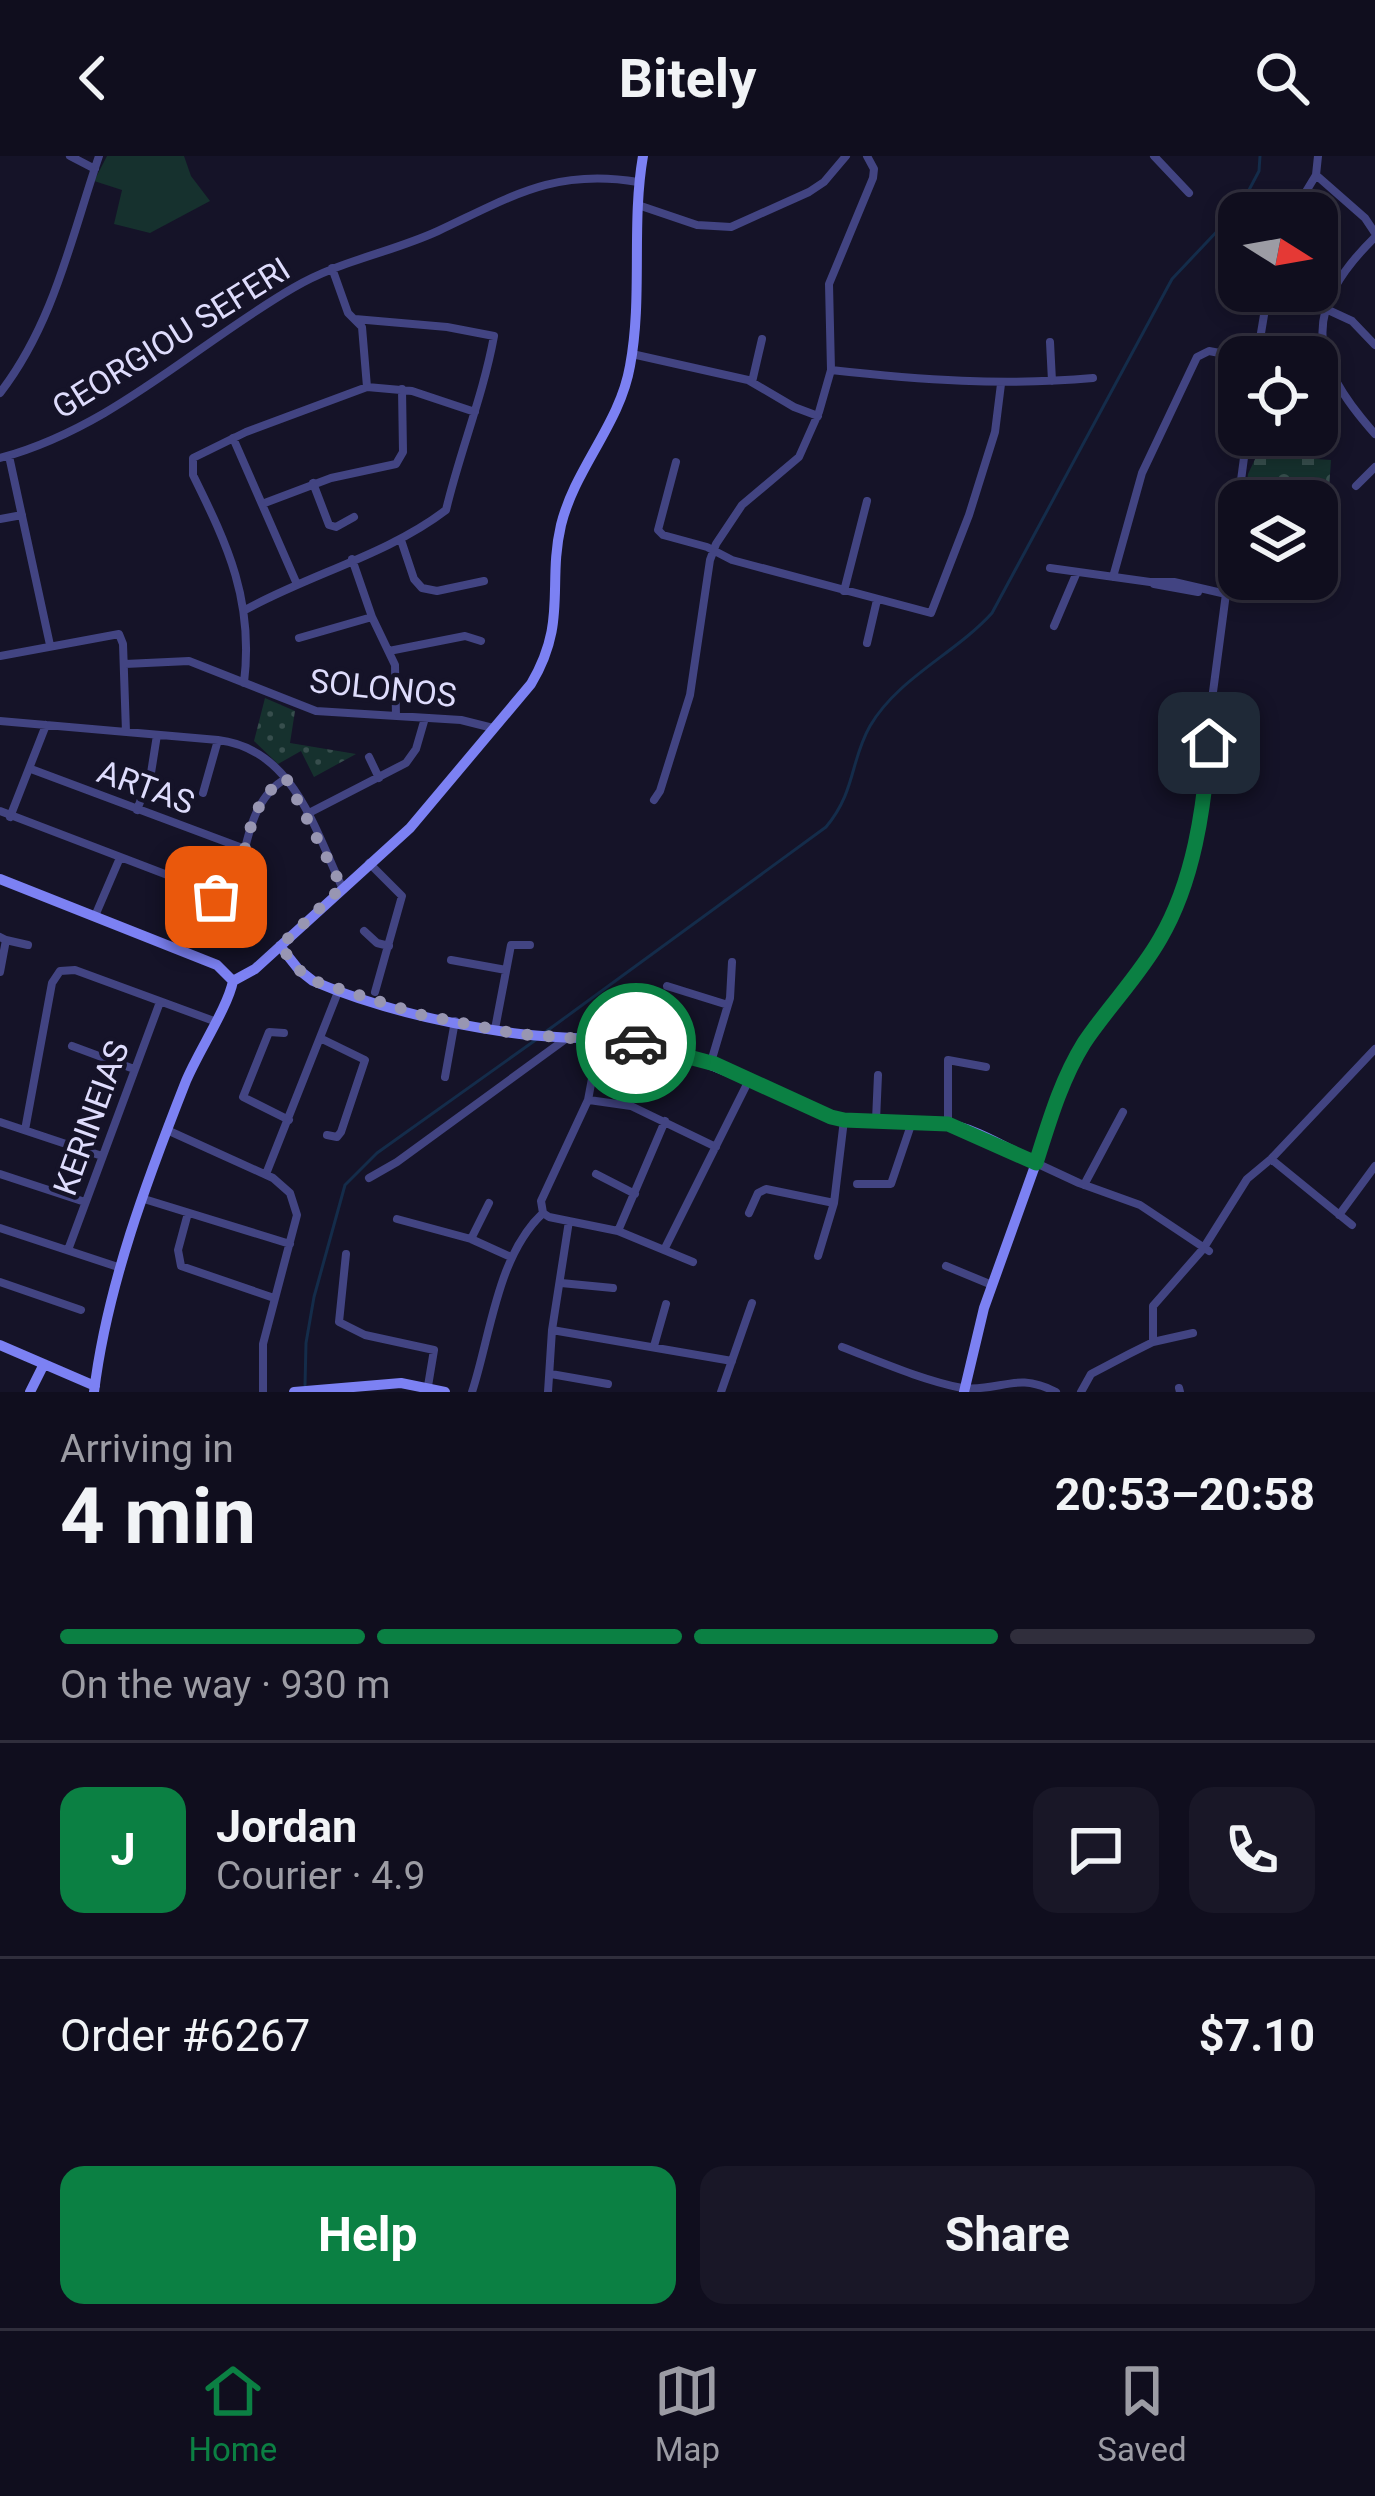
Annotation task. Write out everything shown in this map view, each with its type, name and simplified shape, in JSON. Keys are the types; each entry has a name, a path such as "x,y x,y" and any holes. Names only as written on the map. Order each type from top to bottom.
{"street":[{"path":"70,156 95,169"},
{"path":"0,393 55,295 99,156"},
{"path":"0,1345 94,1389 121,1268 167,1130 214,1021 231,995 233,981 280,946 410,828 495,729 545,661 556,612 561,526 572,494 619,403 632,354 643,156"},
{"path":"638,205 698,225 731,227 824,182 846,156"},
{"path":"654,800 690,695 713,550 742,505 799,457 818,416 830,370 829,284 873,178 867,156"},
{"path":"1306,192 1316,175 1318,156"},
{"path":"1159,158 1189,193"},
{"name":"GEORGIOU SEFERI","path":"4,457 75,432 275,298 332,268 409,244 540,185 595,175 638,182"},
{"path":"1316,175 1365,218 1375,235 1338,279"},
{"path":"332,268 348,313 363,334 367,387"},
{"path":"1326,312 1323,341 1329,374 1343,399 1375,434"},
{"path":"1332,312 1352,321 1375,345"},
{"path":"245,610 296,582 401,540 446,510 462,445 483,393 494,336 356,319"},
{"path":"752,382 762,339"},
{"path":"1050,342 1052,381"},
{"path":"1113,577 1142,473 1197,357 1205,351 1218,353"},
{"path":"632,354 752,382 818,416"},
{"path":"830,370 950,383 1093,378"},
{"path":"676,462 659,533 732,560 927,613 936,607 994,432 1001,384"},
{"path":"244,683 245,610 233,560 193,475 191,461 233,438 367,387 402,389 475,412"},
{"path":"262,504 313,483 398,462 403,452 402,389"},
{"path":"233,438 296,582"},
{"path":"4,457 22,515 50,645"},
{"path":"1356,486 1375,467"},
{"path":"313,483 329,525 354,517"},
{"path":"844,591 867,501"},
{"path":"0,519 22,515"},
{"path":"401,540 414,579 422,588 437,591 484,581"},
{"path":"352,559 396,673 395,716"},
{"path":"1050,568 1174,582 1218,593"},
{"path":"1054,626 1077,572"},
{"path":"867,643 877,600"},
{"path":"964,1390 978,1330 1071,1066 1162,936 1182,888 1204,800 1225,600"},
{"path":"299,638 372,617"},
{"path":"0,656 115,633 122,640 125,664 126,732"},
{"path":"389,651 465,636 482,641"},
{"name":"SOLONOS","path":"125,664 189,661 316,711 461,720 495,729"},
{"path":"307,814 410,759 425,718"},
{"path":"0,721 218,740 256,749 286,778 342,887"},
{"path":"10,817 46,724"},
{"path":"137,810 152,772 157,735"},
{"path":"203,793 218,740"},
{"path":"369,757 379,778"},
{"name":"ARTAS","path":"31,769 245,849"},
{"path":"0,811 216,897 229,896 257,810 286,778"},
{"path":"95,916 119,860"},
{"path":"369,863 402,896 375,992"},
{"path":"0,879 217,965 233,981"},
{"path":"364,931 377,943 389,946"},
{"path":"0,972 3,939 28,944"},
{"path":"495,1029 511,945 530,945"},
{"path":"280,946 306,976 339,990 455,1021 518,1034 638,1044 711,1062 844,1120 948,1124 1084,1185 1140,1204 1206,1250"},
{"path":"451,960 506,970"},
{"path":"711,1062 728,1005 732,962"},
{"path":"25,1130 52,983 60,971 75,970 214,1021"},
{"path":"667,986 728,1005"},
{"path":"266,1174 339,990"},
{"name":"KERINEIAS","path":"68,1250 160,1002"},
{"path":"445,1077 455,1021"},
{"path":"284,1033 269,1032 243,1097 289,1120"},
{"path":"369,1178 566,1037"},
{"path":"322,1039 360,1055 365,1064 339,1135 327,1135"},
{"path":"543,1213 541,1201 588,1100 597,1052 604,1040"},
{"path":"72,1046 134,1070"},
{"path":"1153,1342 1153,1306 1206,1250 1247,1179 1375,1049"},
{"path":"948,1124 948,1060 986,1067"},
{"path":"876,1120 878,1075"},
{"path":"664,1250 750,1078"},
{"path":"588,1100 621,1103 716,1147"},
{"path":"1084,1185 1123,1112"},
{"path":"818,1256 834,1203 844,1120"},
{"path":"857,1184 891,1184 913,1120"},
{"path":"618,1231 665,1121"},
{"path":"0,1122 102,1156"},
{"path":"167,1130 266,1174 286,1188 295,1204 296,1221 263,1344 263,1392"},
{"path":"1271,1159 1352,1225"},
{"path":"1339,1215 1375,1166"},
{"path":"0,1174 85,1202"},
{"path":"596,1174 635,1194"},
{"path":"749,1213 758,1193 766,1189 834,1203"},
{"path":"144,1199 290,1244"},
{"path":"471,1239 489,1203"},
{"path":"188,1213 177,1255 181,1266 275,1299"},
{"path":"543,1213 618,1231 693,1262"},
{"path":"472,1392 511,1258 543,1213"},
{"path":"398,1220 471,1239 511,1258"},
{"path":"548,1392 569,1221"},
{"path":"0,1228 121,1268"},
{"path":"346,1254 339,1322 357,1332 434,1350 428,1387"},
{"path":"946,1266 993,1286"},
{"path":"0,1282 81,1310"},
{"path":"560,1283 613,1288"},
{"path":"721,1392 752,1303"},
{"path":"655,1346 665,1304"},
{"path":"552,1330 732,1361"},
{"path":"1081,1392 1091,1374 1153,1342 1193,1334"},
{"path":"842,1347 964,1390 995,1390 1022,1381 1056,1392"},
{"path":"30,1392 44,1364"},
{"path":"550,1374 608,1384"},
{"path":"294,1392 428,1387 445,1392"}],"green space":[{"path":"107,156 184,156 191,176 210,201 150,233 114,224 122,190 94,181"},
{"path":"1257,456 1331,460 1330,480 1247,480"},
{"path":"265,698 295,711 290,743 356,754 314,777 301,751 278,764 254,741"}],"waterway":[{"path":"544,1033 826,827 843,801 864,739 882,709 992,613 1172,279 1240,207 1259,171 1260,156"},
{"path":"305,1385 314,1297 345,1185 377,1153 537,1039"}],"way so far":[{"path":"216,897 235,891 257,810 286,778 342,887 280,946 306,976 422,1015 518,1034 636,1043"}],"route":[{"path":"636,1043 715,1064 831,1117 948,1124 1036,1163 1061,1085 1162,936 1182,888 1204,800 1209,743"}]}
